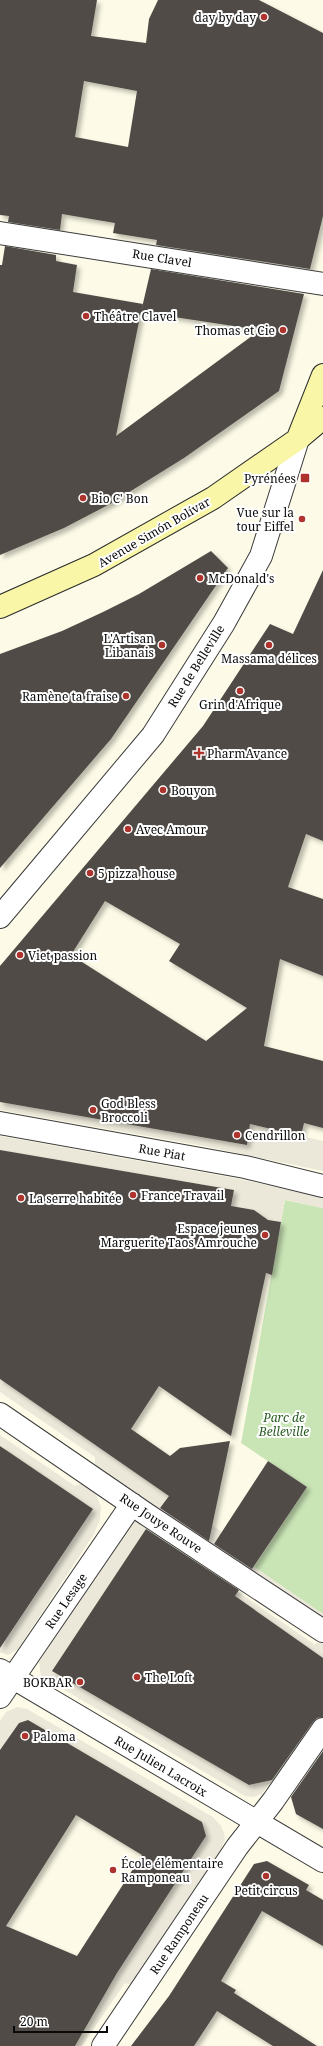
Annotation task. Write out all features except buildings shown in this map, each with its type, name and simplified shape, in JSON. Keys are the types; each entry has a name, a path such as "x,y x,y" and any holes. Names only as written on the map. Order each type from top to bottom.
{"main road":[{"name":"Rue de Belleville","path":"298,439 323,375"},
{"name":"Avenue Simón Bolívar","path":"0,607 94,565 213,498 298,439 323,418"}],"street":[{"name":"Rue Clavel","path":"0,233 323,284"},
{"name":"Rue de Belleville","path":"0,917 153,735 224,623 261,556 298,439"},
{"name":"Rue Piat","path":"0,1123 245,1167 323,1186"},
{"name":"Rue Jouye Rouve","path":"0,1414 323,1631"},
{"name":"Rue Lesage","path":"0,1697 6,1674 132,1504"},
{"name":"Rue Julien Lacroix","path":"6,1674 323,1861"},
{"path":"255,1822 323,1729"},
{"name":"Rue Ramponeau","path":"104,2046 255,1822"}],"green space":[{"name":"Parc de Belleville","path":"285,1200 323,1208 323,1614 254,1567 307,1487 241,1443"}],"shaded area":[{"path":"0,1102 246,1145 250,1124 323,1141 323,1171 204,1146 0,1110"},
{"path":"0,1136 239,1179 323,1197 323,1208 285,1200 281,1222 265,1220 231,1206 234,1190 0,1150"},
{"path":"0,1379 222,1532 217,1541 323,1614 323,1623 95,1467 95,1457 0,1392"},
{"path":"0,1435 75,1486 84,1483 94,1490 101,1507 100,1519 94,1534 18,1649 8,1655 0,1652 0,1637 9,1635 89,1515 0,1446"},
{"path":"135,1521 314,1644 323,1641 323,1658 144,1534 98,1603 58,1675 249,1785 262,1782 284,1750 323,1704 262,1794 254,1797 245,1796 41,1676 39,1662 131,1523"},
{"path":"17,1707 27,1709 213,1817 221,1826 224,1833 225,1839 220,1852 135,1985 125,1983 82,2046 75,2046 117,1973 206,1836 202,1822 198,1819 28,1720 19,1723 0,1750 0,1721 6,1712"}],"place":[{"name":"day by day","path":"264,17"},
{"name":"Théâtre Clavel","path":"86,316"},
{"name":"Thomas et Cie","path":"283,330"},
{"name":"Pyrénées","path":"305,478"},
{"name":"Bio C' Bon","path":"83,498"},
{"name":"Vue sur la tour Eiffel","path":"302,519"},
{"name":"McDonald's","path":"200,578"},
{"name":"L'Artisan Libanais","path":"162,645"},
{"name":"Massama délices","path":"269,645"},
{"name":"Grin d'Afrique","path":"240,691"},
{"name":"Ramène ta fraise","path":"126,696"},
{"name":"PharmAvance","path":"199,753"},
{"name":"Bouyon","path":"163,790"},
{"name":"Avec Amour","path":"128,829"},
{"name":"5 pizza house","path":"90,873"},
{"name":"Viet passion","path":"20,955"},
{"name":"God Bless Broccoli","path":"93,1110"},
{"name":"Cendrillon","path":"237,1135"},
{"name":"France Travail","path":"133,1195"},
{"name":"La serre habitée","path":"21,1198"},
{"name":"Espace jeunes Marguerite Taos Amrouche","path":"265,1235"},
{"name":"The Loft","path":"137,1677"},
{"name":"BOKBAR","path":"80,1682"},
{"name":"Paloma","path":"25,1736"},
{"name":"École élémentaire Ramponeau","path":"113,1870"},
{"name":"Petit circus","path":"266,1876"}]}
